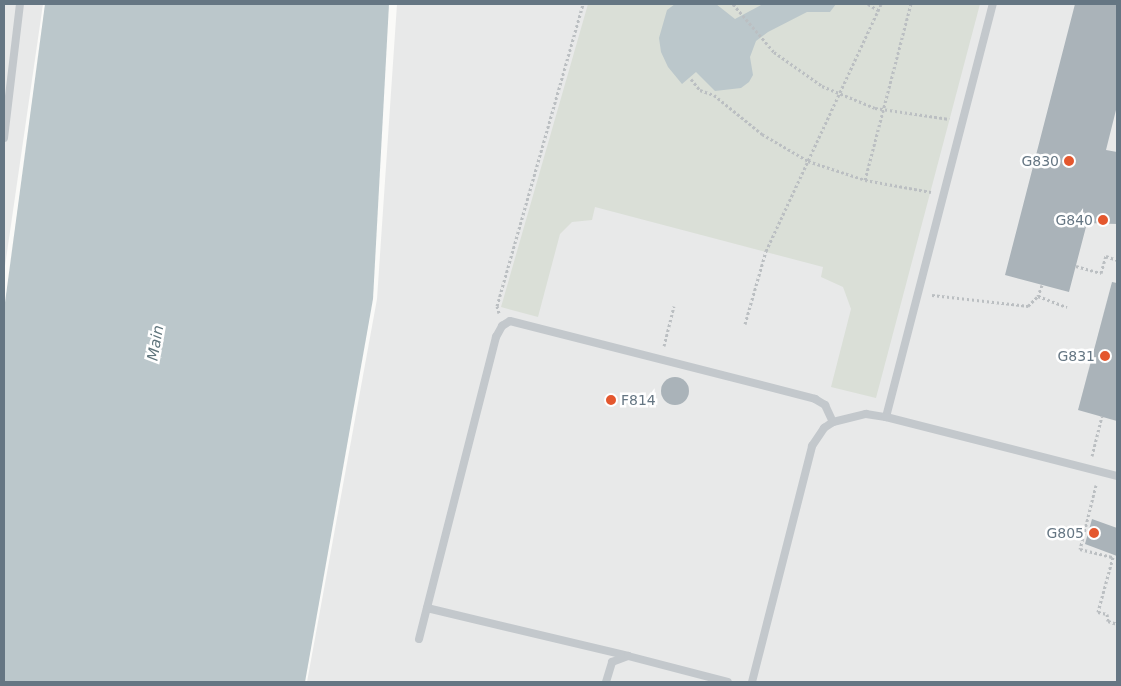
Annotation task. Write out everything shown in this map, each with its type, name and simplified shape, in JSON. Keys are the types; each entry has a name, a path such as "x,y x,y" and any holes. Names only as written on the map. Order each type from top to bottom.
{"lane":[{"path":"4,138 20,4"},
{"path":"886,417 993,4"},
{"path":"419,639 485,377 502,326 510,321 520,322 815,399 825,406 833,422"},
{"path":"752,682 812,446 824,428 833,422 866,414 886,417 1117,476"},
{"path":"427,608 728,682"},
{"path":"606,682 612,662 628,656"}],"path":[{"path":"502,326 497,306 584,4"},
{"path":"733,4 761,38 796,69 840,95 884,110 962,120"},
{"path":"868,4 878,10"},
{"path":"745,324 766,251 881,4"},
{"path":"865,180 911,4"},
{"path":"691,79 700,90 714,95 762,134 808,161 865,180 944,194"},
{"path":"1076,266 1101,273 1106,256 1117,260"},
{"path":"919,293 1028,306 1038,296 1042,285"},
{"path":"1038,296 1067,307"},
{"path":"661,359 674,306"},
{"path":"1102,416 1090,468 1097,488 1080,549 1112,558 1098,612 1107,614 1108,621 1117,624"}],"shaded area":[{"path":"4,4 43,4 4,273"},
{"path":"397,4 1117,4 1117,682 307,682 377,299"},
{"path":"588,4 980,4 876,398 831,387 851,309 843,287 821,277 823,267 595,207 592,220 572,222 560,234 538,317 501,307"}],"water":[{"name":"Main","path":"45,4 389,4 373,299 305,682 4,682 4,310"},
{"path":"675,4 716,4 735,19 763,4 836,4 830,12 807,12 768,32 756,41 750,57 753,75 749,82 741,88 715,91 696,72 682,84 668,67 661,52 659,38 667,10"}],"building":[{"name":"G830","path":"1075,4 1117,4 1117,106 1106,150 1117,152 1117,224 1087,223 1069,292 1005,275"},
{"name":"G831","path":"1112,282 1117,283 1117,421 1078,410"},
{"path":"675,377 685,381 689,391 685,401 675,405 665,401 661,391 665,381"},
{"path":"1092,519 1117,528 1117,556 1085,544"}],"place":[{"name":"G830","path":"1069,161"},
{"name":"G840","path":"1103,220"},
{"name":"G831","path":"1105,356"},
{"name":"F814","path":"611,400"},
{"name":"G805","path":"1094,533"}]}
